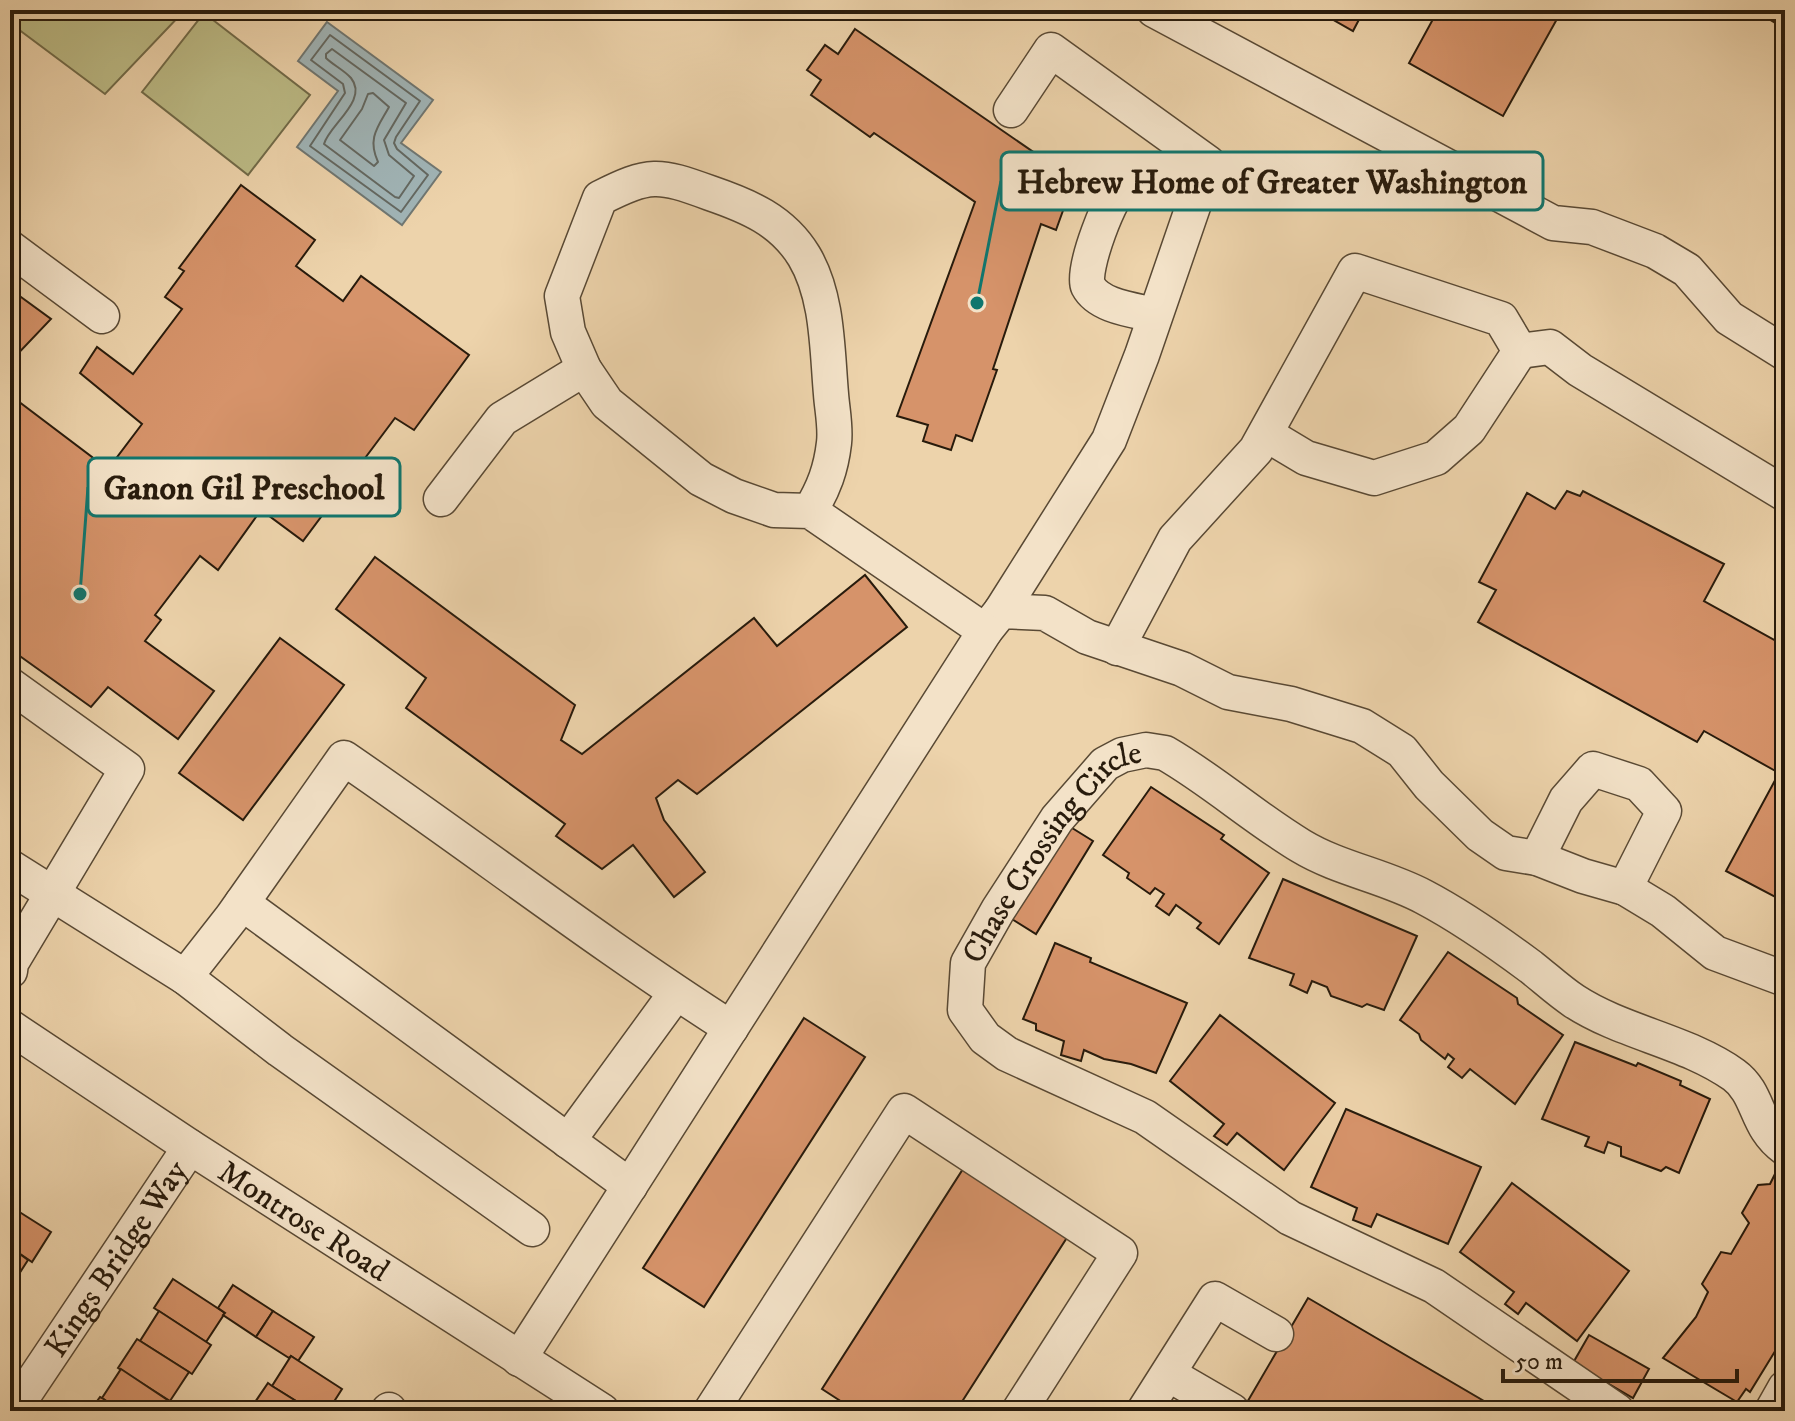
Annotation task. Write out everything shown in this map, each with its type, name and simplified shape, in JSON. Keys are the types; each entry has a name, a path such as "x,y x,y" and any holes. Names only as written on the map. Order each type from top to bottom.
{"street":[{"path":"1154,10 1204,23 1553,223 1592,227 1655,251 1687,270 1729,318 1785,353"},
{"path":"519,1359 1109,440 1208,163 1051,50 1011,110"},
{"path":"810,511 826,485 835,440 825,322 804,257 772,220 748,207 667,178 633,182 600,198 562,296 568,332 584,369 607,403 701,479 734,496 774,510 810,511 993,621 1045,613 1087,637 1182,669 1228,692 1291,704 1362,726 1402,751 1429,785 1480,835 1506,853 1537,858 1625,888 1663,911 1715,953 1785,979"},
{"path":"1155,315 1105,302 1089,286 1087,271 1091,258 1113,195 1126,182 1149,178 1196,197"},
{"path":"10,248 102,316"},
{"path":"1117,648 1175,539 1256,450 1355,271 1501,319 1520,351"},
{"path":"1266,434 1306,458 1374,478 1436,458 1469,429 1520,351 1550,347 1580,370 1785,494"},
{"path":"441,499 502,419 584,369"},
{"path":"10,685 127,769 11,963 10,971"},
{"name":"Chase Crossing Circle","path":"1617,1411 1434,1286 1290,1218 1145,1117 1007,1054 985,1038 965,1010 968,963 1032,856 1057,819 1105,764 1122,755 1146,750 1165,753 1304,848 1346,868 1419,894 1455,914 1498,942 1574,1001 1712,1061 1737,1078 1750,1093 1760,1121 1777,1143 1785,1148"},
{"path":"185,977 242,903 344,758 676,993 731,1028"},
{"path":"1537,858 1566,800 1593,769 1639,784 1664,811 1625,888"},
{"path":"12,874 52,895 185,977 280,1050 532,1229"},
{"path":"242,903 630,1186"},
{"path":"568,1141 676,993"},
{"name":"Montrose Road","path":"10,1027 190,1147 602,1411"},
{"path":"711,1411 904,1111 1120,1253 1019,1411"},
{"name":"Kings Bridge Way","path":"13,1411 190,1147"},
{"path":"1144,1411 1215,1299 1276,1334"},
{"path":"1164,1411 1229,1307"},
{"path":"1182,1382 1232,1411"},
{"path":"1772,1411 1785,1388"}],"shaded area":[{"path":"10,10 185,10 105,94 10,23"},
{"path":"204,13 310,95 248,175 142,92"}],"water":[{"path":"327,22 433,100 401,143 441,172 402,225 297,147 338,91 298,61"}],"building":[{"path":"1316,10 1364,10 1353,31"},
{"path":"1438,10 1456,18 1460,10 1562,10 1503,116 1409,63"},
{"path":"1754,10 1785,10 1785,29"},
{"path":"855,29 1074,180 1056,230 1041,224 972,441 956,435 951,450 923,441 928,425 897,416 975,202 874,133 870,137 811,95 821,80 807,70 825,45 838,54"},
{"path":"241,185 315,240 296,266 343,301 361,276 469,355 414,430 395,418 303,541 261,510 218,570 200,556 155,615 161,620 145,641 214,691 178,739 108,687 91,707 10,649 10,395 108,469 142,424 80,373 97,347 133,374 182,309 165,297 184,271 179,268"},
{"path":"10,289 51,319 10,362"},
{"path":"1567,491 1580,496 1583,491 1724,564 1704,601 1785,646 1785,893 1781,900 1726,871 1779,773 1704,731 1697,742 1478,622 1496,590 1479,582 1527,493 1555,509"},
{"path":"375,557 575,705 561,740 582,754 754,618 777,646 865,575 907,627 697,794 678,780 656,798 664,820 705,872 674,897 633,845 602,869 556,836 565,824 406,708 426,678 336,609"},
{"path":"280,638 344,685 243,820 179,773"},
{"path":"1151,787 1224,835 1221,839 1269,873 1219,944 1197,928 1201,923 1176,905 1169,915 1156,906 1164,894 1155,888 1150,894 1127,878 1129,873 1103,855"},
{"path":"1064,823 1093,841 1036,934 1007,916"},
{"path":"1283,879 1417,936 1384,1010 1367,1004 1362,1007 1331,996 1327,987 1312,981 1307,993 1290,985 1294,974 1249,958"},
{"path":"1055,943 1091,958 1090,962 1187,1003 1156,1073 1104,1059 1084,1050 1081,1061 1061,1055 1064,1041 1036,1030 1036,1024 1023,1019"},
{"path":"1448,952 1517,998 1518,1004 1563,1035 1515,1104 1470,1069 1462,1078 1448,1067 1454,1059 1448,1054 1445,1059 1400,1020"},
{"path":"1220,1015 1335,1103 1284,1170 1237,1133 1227,1145 1214,1136 1224,1124 1170,1081"},
{"path":"804,1018 865,1057 704,1307 643,1268"},
{"path":"1575,1042 1681,1081 1680,1085 1710,1099 1679,1173 1666,1167 1661,1171 1621,1156 1621,1147 1608,1142 1604,1153 1585,1146 1589,1137 1542,1119"},
{"path":"1346,1109 1481,1167 1448,1244 1377,1214 1371,1227 1353,1220 1357,1208 1311,1187"},
{"path":"1778,1168 1785,1172 1785,1335 1750,1392 1746,1389 1737,1402 1663,1358 1696,1317 1708,1292 1702,1284 1721,1252 1731,1254 1749,1223 1742,1213 1758,1185 1770,1184"},
{"path":"963,1169 1068,1236 956,1411 856,1411 822,1389"},
{"path":"1512,1183 1629,1271 1577,1341 1526,1303 1518,1314 1505,1304 1514,1292 1460,1252"},
{"path":"10,1206 51,1232 32,1262 10,1247"},
{"path":"10,1247 28,1260 10,1288"},
{"path":"173,1279 225,1313 206,1342 154,1308"},
{"path":"233,1285 273,1311 256,1337 223,1315 225,1313 218,1308"},
{"path":"1308,1298 1501,1411 1242,1411"},
{"path":"159,1311 211,1345 192,1374 140,1341"},
{"path":"273,1311 314,1337 298,1361 256,1337"},
{"path":"1589,1335 1649,1369 1633,1398 1573,1363"},
{"path":"137,1339 189,1372 170,1401 118,1368"},
{"path":"291,1356 342,1389 328,1411 312,1411 272,1386"},
{"path":"121,1369 172,1403 167,1411 121,1411 102,1398"},
{"path":"268,1383 272,1386 312,1411 249,1411"},
{"path":"102,1398 121,1411 90,1411"}],"place":[{"name":"Hebrew Home of Greater Washington","path":"977,303"},
{"name":"Ganon Gil Preschool","path":"80,594"}]}
